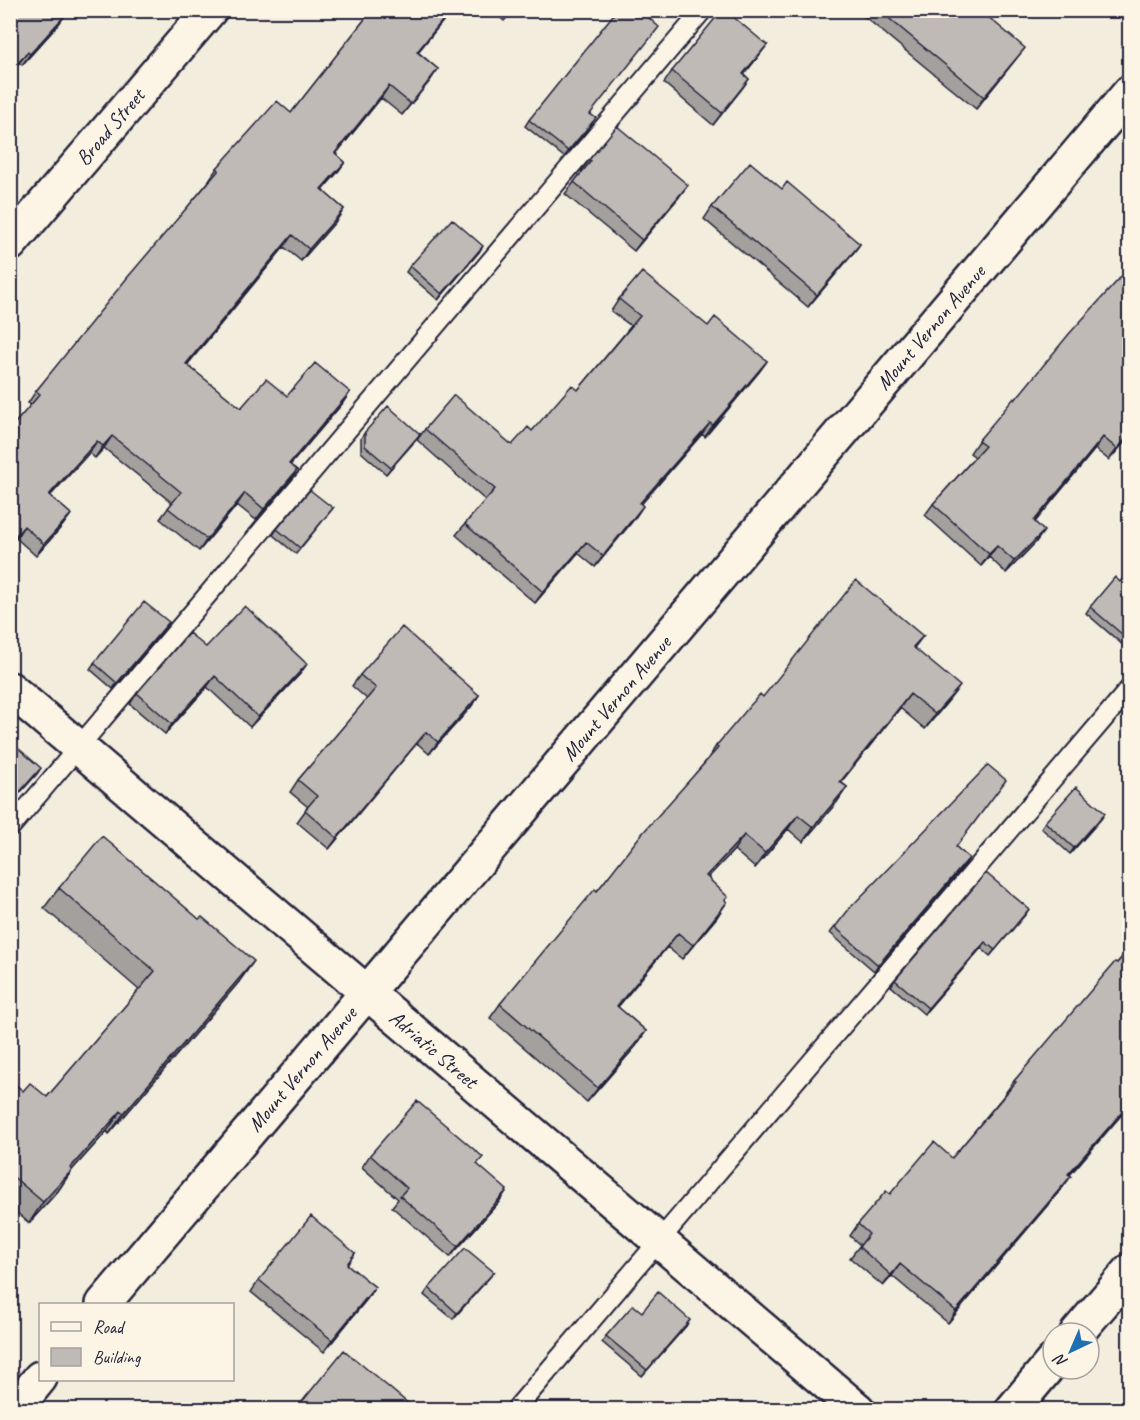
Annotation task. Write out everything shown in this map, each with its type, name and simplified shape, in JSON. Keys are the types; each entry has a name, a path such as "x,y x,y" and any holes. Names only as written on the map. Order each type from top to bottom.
{"street":[{"name":"Broad Street","path":"10,244 210,10"},
{"name":"Mount Vernon Avenue","path":"105,1303 1130,92"},
{"name":"Adriatic Street","path":"10,689 858,1410"},
{"path":"1087,1321 1130,1271"},
{"path":"1012,1410 1041,1375"},
{"path":"14,1410 39,1379"}],"lane":[{"path":"10,828 703,10"},
{"path":"514,1410 1130,688"}],"building":[{"path":"10,10 62,10 66,14 30,54 28,52 10,71"},
{"path":"372,10 451,10 417,52 438,69 411,104 389,86 335,153 345,162 321,189 344,209 309,249 292,235 186,364 241,408 266,379 287,396 315,363 350,392 289,464 297,470 264,509 245,493 207,539 168,508 181,492 112,436 103,446 97,441 49,495 71,514 44,544 24,526 10,542 10,429 40,394 36,391 127,278 219,170 217,168 277,101 291,113"},
{"path":"617,10 640,10 659,27 590,114 596,118 568,151 529,120"},
{"path":"722,10 725,10 767,45 743,74 749,79 722,113 672,71"},
{"path":"879,10 936,10 944,17 950,10 980,10 1025,48 984,97"},
{"path":"617,126 688,185 642,240 574,182"},
{"path":"750,162 782,189 787,182 860,244 817,295 712,207"},
{"path":"452,219 483,246 442,294 410,266"},
{"path":"1130,267 1130,434 1117,449 1103,437 1034,521 1044,531 1014,561 997,546 989,554 933,504 985,446 978,441 1069,334"},
{"path":"642,272 708,326 715,317 767,361 713,425 710,423 640,503 643,506 603,556 586,542 543,592 465,524 495,489 425,429 454,395 512,445 528,427 532,431 572,385 578,390 640,316 619,299"},
{"path":"388,406 420,434 391,468 365,446 365,432"},
{"path":"310,490 333,508 300,548 277,529"},
{"path":"1130,571 1130,641 1090,607 1115,577 1120,582"},
{"path":"856,580 923,636 913,647 960,686 935,714 910,694 840,782 847,787 813,827 798,815 765,853 744,835 706,876 728,897 725,900 727,902 693,945 678,933 617,1006 646,1031 598,1088 500,1004 595,889 597,891 640,836 718,748 716,746 760,694 763,697"},
{"path":"144,602 169,622 117,683 94,663"},
{"path":"245,606 307,664 258,717 215,676 172,724 137,693 189,633 206,647"},
{"path":"402,627 479,695 438,742 426,732 337,838 305,810 317,796 298,780 376,688 360,675"},
{"path":"10,742 41,768 10,803"},
{"path":"988,765 1006,780 956,847 969,858 878,965 835,927 850,908"},
{"path":"1076,787 1105,813 1074,848 1045,822"},
{"path":"102,836 199,919 202,917 254,961 124,1113 121,1111 43,1202 10,1174 10,1080 23,1091 30,1083 47,1097 155,971 59,888"},
{"path":"986,873 1029,909 995,950 985,942 928,1008 895,980"},
{"path":"1130,948 1130,1103 1068,1174 1071,1176 956,1311 900,1264 891,1275 859,1247 869,1234 858,1224 886,1191 890,1194 934,1142 952,1158 1016,1082 1014,1081 1115,962 1117,963"},
{"path":"417,1101 483,1157 477,1164 507,1190 458,1246 400,1196 407,1188 370,1155"},
{"path":"311,1216 355,1253 347,1264 375,1287 332,1340 259,1280"},
{"path":"465,1248 494,1272 457,1313 429,1288"},
{"path":"658,1292 690,1320 647,1370 606,1336 633,1305 642,1312"},
{"path":"344,1350 416,1410 309,1410 301,1403"}]}
